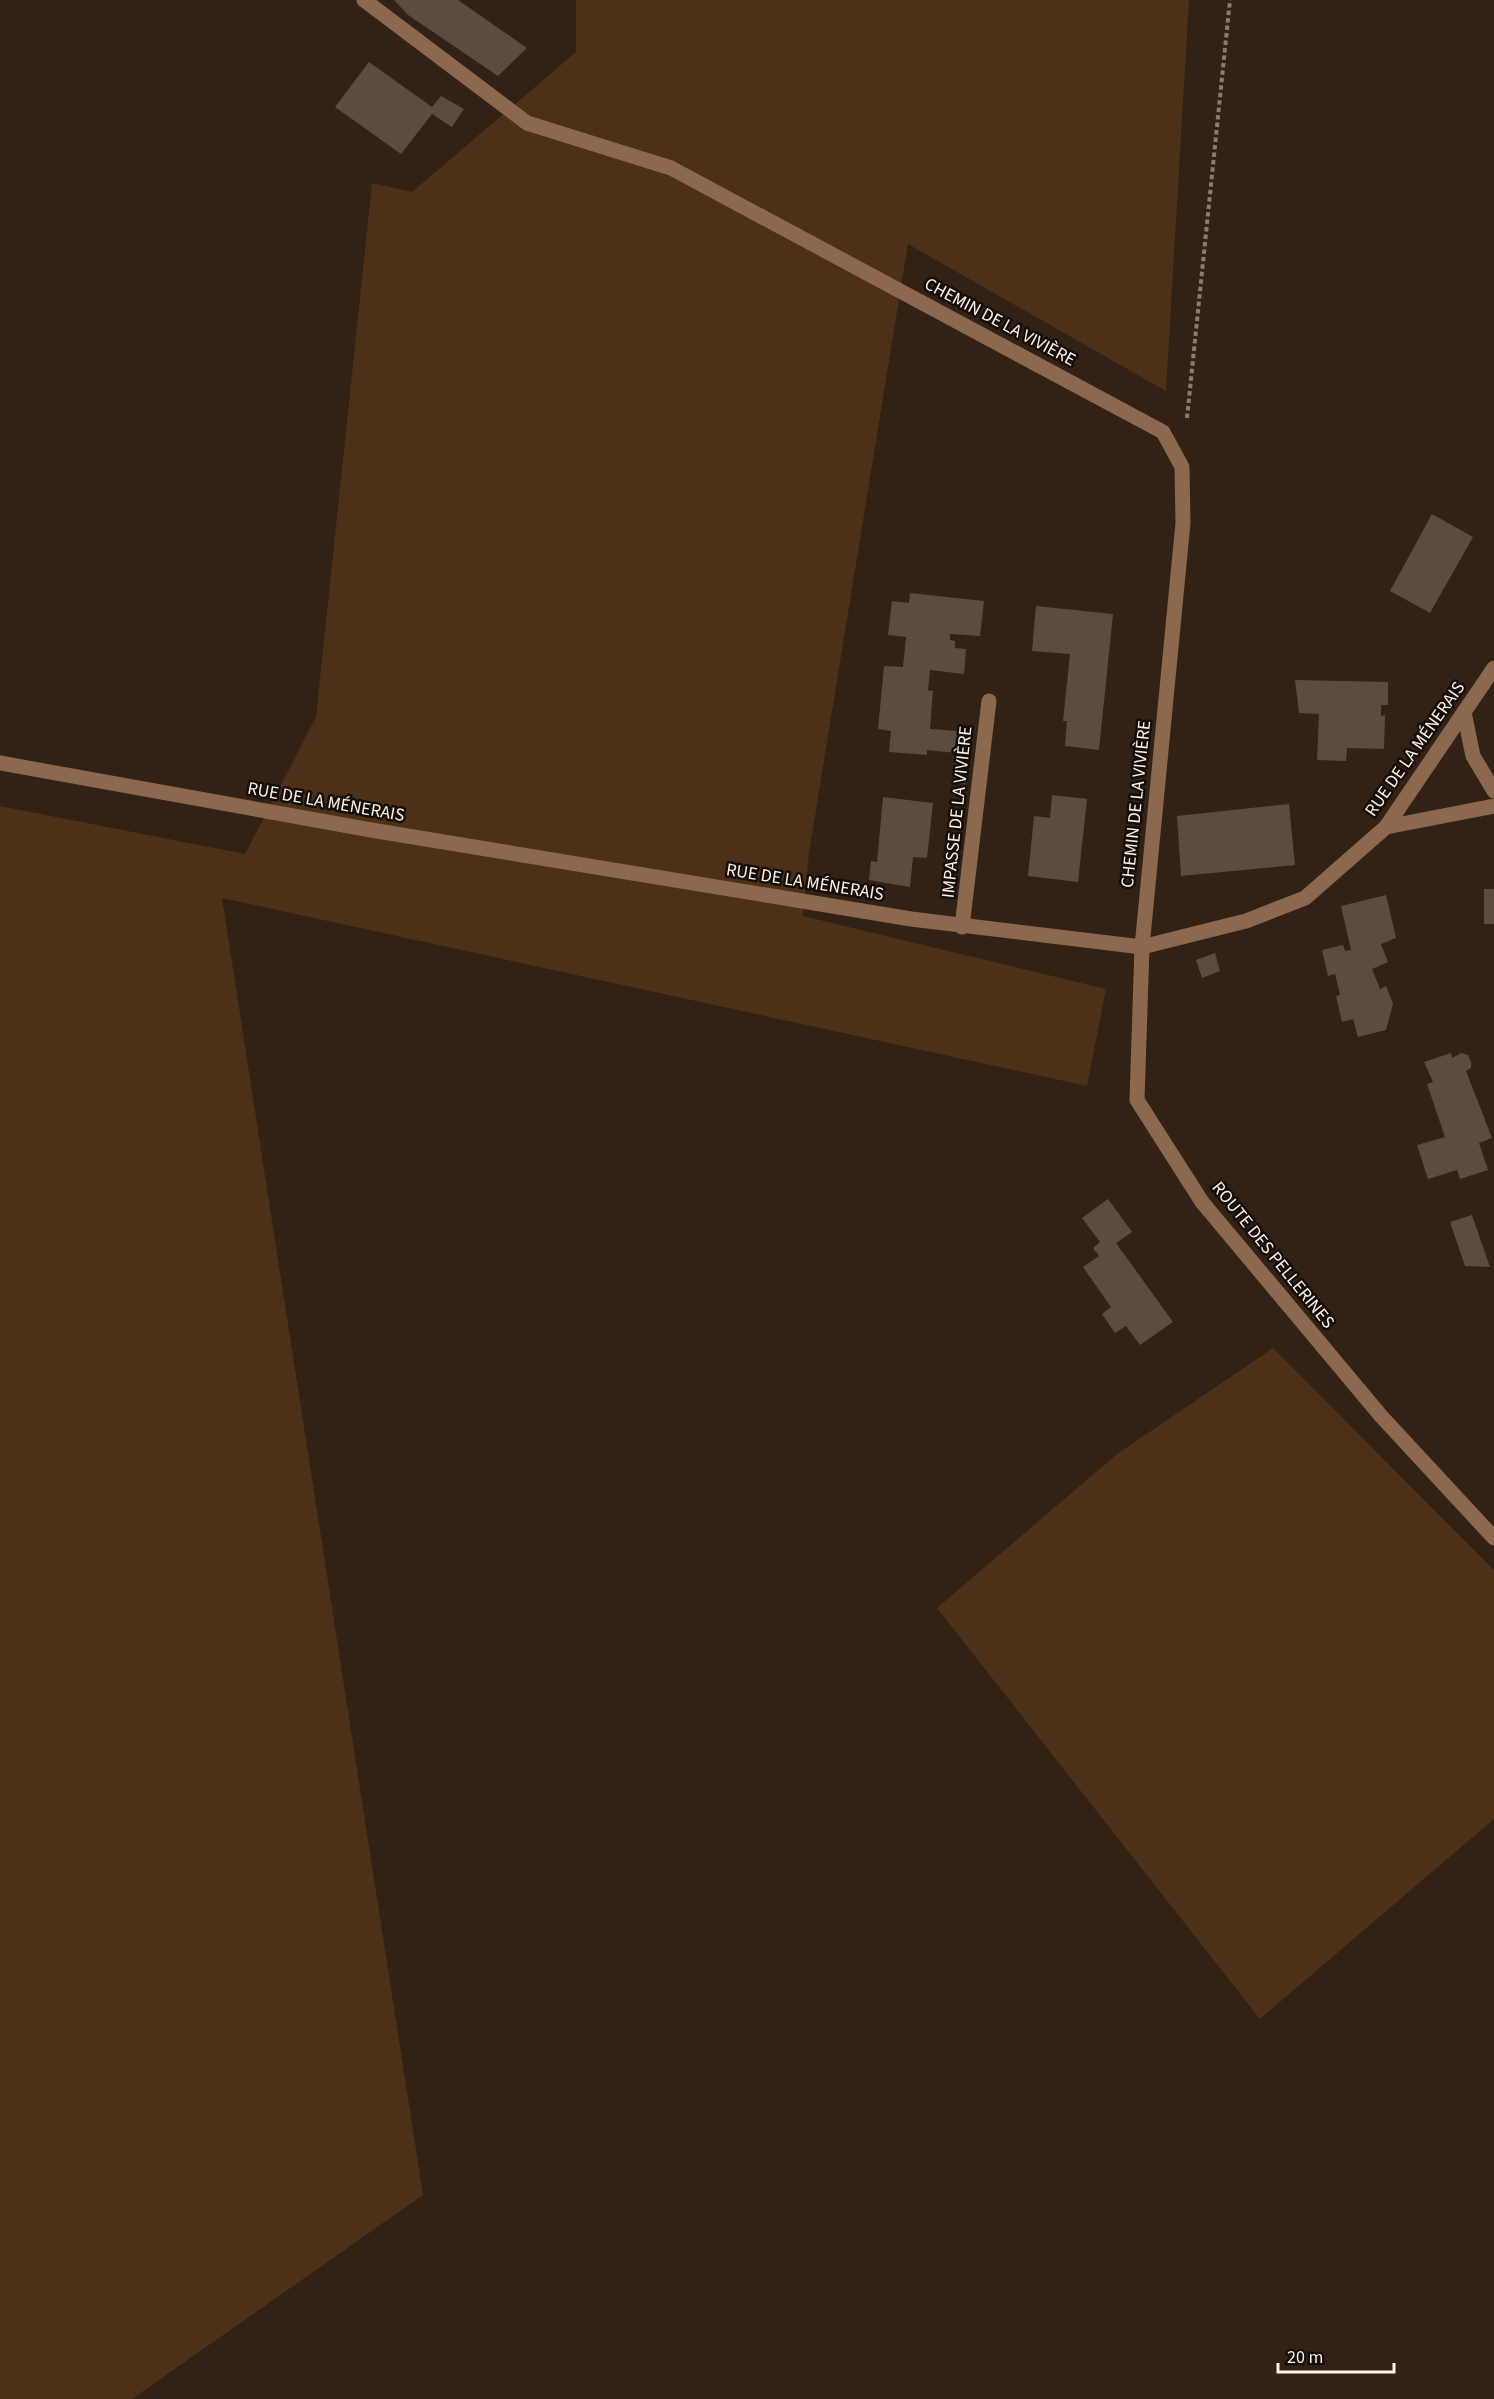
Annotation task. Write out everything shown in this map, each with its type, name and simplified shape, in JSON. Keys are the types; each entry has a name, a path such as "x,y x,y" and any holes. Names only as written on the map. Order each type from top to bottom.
{"street":[{"name":"CHEMIN DE LA VIVIÈRE","path":"364,0 527,123 671,168 1163,432 1182,466 1183,523 1142,947"},
{"name":"RUE DE LA MÉNERAIS","path":"0,763 371,830 962,927 1142,947 1246,921 1305,898 1386,827 1494,668"},
{"name":"IMPASSE DE LA VIVIÈRE","path":"962,927 989,701"},
{"path":"1464,712 1473,756 1494,791"},
{"path":"1386,827 1494,806"},
{"name":"ROUTE DES PELLERINES","path":"1142,947 1137,1100 1202,1202 1381,1416 1494,1538"}],"path":[{"path":"1187,420 1230,0"}],"shaded area":[{"path":"576,0 1189,0 1166,391 908,244 809,853 803,916 1106,989 1087,1086 222,898 423,2195 132,2399 0,2399 0,806 245,854 316,717 372,183 412,192 576,52"},
{"path":"1273,1348 1494,1570 1494,1819 1260,2019 937,1608 1117,1454"}],"building":[{"path":"394,0 458,0 527,48 498,76 408,15"},
{"path":"369,62 432,107 441,96 464,109 452,127 432,114 401,154 335,107"},
{"path":"1432,514 1473,537 1430,613 1390,591"},
{"path":"910,593 984,601 980,636 950,634 950,640 955,641 955,648 966,649 964,674 930,670 928,690 933,691 930,729 958,731 956,753 927,750 927,755 889,752 891,731 878,729 884,666 903,667 906,637 888,635 892,601 909,603"},
{"path":"1036,606 1113,614 1099,750 1065,746 1067,721 1063,721 1070,654 1032,651"},
{"path":"1295,680 1388,682 1388,705 1381,705 1381,716 1385,715 1384,749 1347,748 1346,761 1317,760 1319,714 1299,713"},
{"path":"956,753 969,754 965,784 953,783"},
{"path":"1052,795 1087,799 1078,882 1028,876 1034,816 1050,818"},
{"path":"883,797 933,803 927,858 913,857 910,887 869,880 871,861 877,862"},
{"path":"1289,804 1295,865 1181,876 1177,816"},
{"path":"1484,889 1494,889 1494,924 1484,924"},
{"path":"1386,895 1396,938 1381,944 1388,962 1372,969 1380,989 1386,986 1393,1004 1386,1030 1358,1037 1353,1019 1342,1022 1336,996 1340,995 1335,974 1328,976 1322,950 1343,945 1345,951 1351,950 1341,906"},
{"path":"1215,953 1220,971 1202,978 1196,960"},
{"path":"1451,1053 1452,1058 1461,1053 1468,1055 1471,1062 1471,1068 1466,1071 1492,1138 1479,1143 1488,1170 1460,1179 1457,1170 1428,1179 1417,1145 1445,1137 1427,1084 1433,1082 1424,1062"},
{"path":"1108,1199 1132,1232 1116,1243 1173,1322 1140,1345 1126,1326 1115,1333 1102,1314 1111,1307 1083,1267 1099,1256 1093,1248 1100,1242 1082,1218"},
{"path":"1472,1215 1490,1267 1465,1266 1450,1222"}]}
